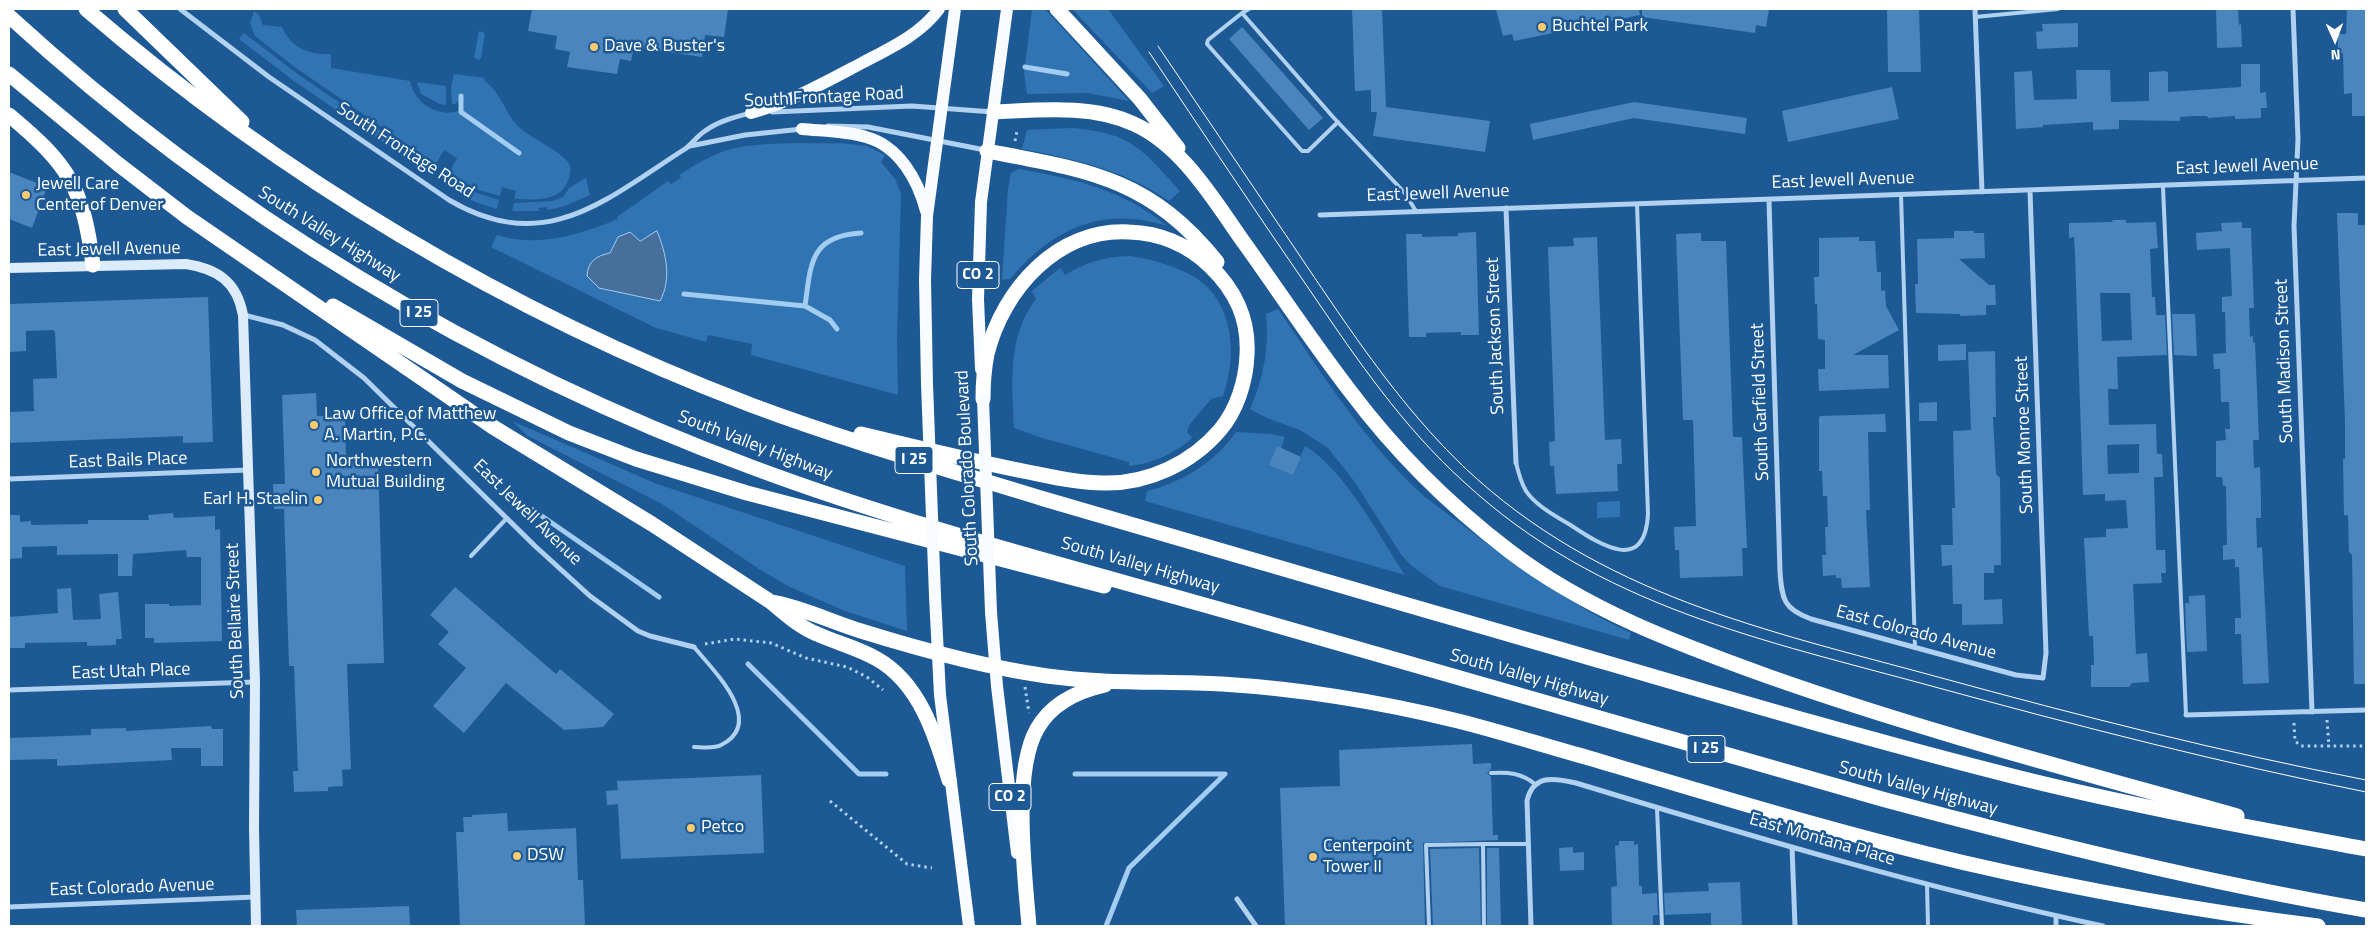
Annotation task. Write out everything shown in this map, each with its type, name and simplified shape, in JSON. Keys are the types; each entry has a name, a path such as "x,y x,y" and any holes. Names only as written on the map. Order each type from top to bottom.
{"highway":[{"name":"South Valley Highway","path":"86,9 180,86 272,151 417,245 539,311 660,368 776,414 895,454 1210,548 1972,766 2148,807 2366,849"},
{"path":"125,9 272,151"},
{"path":"1058,9 1156,119 1349,390 1408,461 1484,530 1534,569 1581,598 1652,632 1723,660 1887,717 2264,824 2366,849"},
{"name":"South Valley Highway","path":"9,16 69,69 130,118 252,208 336,263 421,314 567,390 712,452 799,484 939,528 2003,832 2170,871 2366,910"},
{"path":"9,74 110,159 187,217 493,427 652,524 771,602 786,616 816,634 859,650 888,666 908,688 923,710 934,734 949,780"},
{"path":"994,112 1073,111 1122,119 1138,125 1166,145 1203,187"},
{"path":"9,115 48,149 69,176 84,212 93,265"},
{"path":"776,414 998,466 1065,479 1105,483 1143,478 1168,470 1192,456 1214,438 1232,411 1243,384 1247,360 1247,337 1240,306 1226,276 1202,244 1168,211 1148,198 1113,180 1089,172 988,151"},
{"path":"187,217 416,356 531,415 605,448 702,480 881,529 1078,580 1268,623"},
{"path":"983,399 988,352 1009,302 1025,280 1047,258 1070,243 1087,236 1105,232 1130,232 1155,235 1173,241 1201,258 1213,269 1223,279 1240,306"},
{"path":"771,602 792,606 861,631 937,653 995,667 1050,676 1099,681 1272,688 1330,695 1394,707 1470,724 1802,820 1963,862 2164,904 2318,926"},
{"path":"1028,926 1023,810 1028,754 1037,729 1044,718 1059,704 1084,691 1113,684 1160,682"}],"main road":[{"path":"751,113 797,98 885,50 916,32 939,9"},
{"name":"South Colorado Boulevard","path":"955,9 936,140 928,216 925,280 937,653 949,780 969,926"},
{"name":"South Colorado Boulevard","path":"1007,9 982,202 978,263 978,325 995,667 1005,761 1028,926"},
{"path":"802,129 866,136 889,148 898,156 911,175 928,216"}],"street":[{"name":"South Frontage Road","path":"180,9 269,77 450,200 468,210 497,220 520,223 540,222 584,212 603,202 688,147 713,125 751,113 912,106 994,112"},
{"path":"1975,9 1982,192"},
{"name":"South Madison Street","path":"2293,9 2298,139 2294,226 2312,712"},
{"name":"South Frontage Road","path":"688,147 745,135 852,126 988,151"},
{"name":"East Jewell Avenue","path":"1320,215 2163,187 2366,178"},
{"name":"South Monroe Street","path":"2030,191 2046,653 2043,678"},
{"name":"South Garfield Street","path":"1769,200 1780,572 1785,604"},
{"name":"South Jackson Street","path":"1506,208 1516,463"},
{"name":"East Jewell Avenue","path":"9,268 167,263 200,267 212,271 228,282 236,292 243,315 298,331 341,360 402,414 507,518 590,596 631,626 650,636 694,647"},
{"name":"South Bellaire Street","path":"243,315 255,682 256,926"},
{"name":"East Bails Place","path":"9,480 248,470"},
{"name":"East Colorado Avenue","path":"1785,604 1806,617 2016,675 2043,678"},
{"name":"East Utah Place","path":"9,690 255,682"},
{"path":"2186,715 2366,710"},
{"name":"East Montana Place","path":"1535,784 1550,779 1569,781 1792,847 1927,884 2103,926"},
{"path":"1531,926 1527,801 1531,788 1535,784"},
{"path":"1792,847 1795,926"},
{"name":"East Colorado Avenue","path":"9,907 256,897"},
{"path":"1237,898 1256,926"},
{"path":"2056,916 2056,926"}],"lane":[{"path":"1249,9 1208,40 1207,44 1302,151 1308,151 1338,122"},
{"path":"1975,18 2058,9"},
{"path":"1242,13 1338,122 1404,192 1416,211"},
{"path":"2163,187 2186,715"},
{"path":"1901,195 1915,648"},
{"path":"1516,463 1522,483 1529,495 1543,508 1591,539 1617,550 1629,550 1642,540 1648,528 1648,514 1637,204"},
{"path":"471,556 507,518"},
{"path":"694,647 720,678 739,710 741,721 734,735 720,746 694,747"},
{"path":"1491,773 1512,772 1525,776 1535,784"},
{"path":"1657,808 1662,926"},
{"path":"1483,844 1484,925"},
{"path":"1429,926 1426,845 1528,844"},
{"path":"1927,884 1928,926"}],"path":[{"path":"694,647 728,640 771,643 806,658 847,667 883,690"},
{"path":"1024,684 1030,721"},
{"path":"2327,711 2329,747"},
{"path":"2293,712 2295,738 2298,745 2307,747 2366,746"},
{"path":"830,801 907,864 932,868"}],"shaded area":[{"path":"1032,9 1045,9 1129,101 1088,93 1027,94 1024,73"},
{"path":"1072,9 1108,9 1164,86 1152,93"},
{"path":"254,11 259,15 263,25 282,27 290,40 302,49 315,53 331,54 331,68 410,81 412,89 421,102 443,112 459,111 518,156 521,154 518,150 464,113 461,105 464,105 462,97 455,104 452,104 451,87 454,74 485,78 484,81 494,90 514,122 569,163 570,173 567,183 558,193 539,199 514,198 516,191 502,187 500,196 479,190 449,173 457,158 444,150 436,164 296,68 255,36 250,23"},
{"path":"479,31 485,33 481,58 478,60 474,57"},
{"path":"244,33 299,75 434,167 430,174 294,81 239,39"},
{"path":"417,82 446,86 446,105 440,104 421,94"},
{"path":"1072,128 1092,130 1123,139 1156,164 1180,191 1169,201 1135,181 1098,167 1022,149 1027,130"},
{"path":"840,143 867,146 885,155 881,162 895,179 901,194 897,339 898,395 751,355 752,344 708,335 706,342 656,328 491,247 497,235 513,239 543,240 573,235 618,219 617,217 668,181 671,184 681,178 679,175 690,168 727,150 768,144"},
{"path":"1018,169 1078,181 1097,187 1133,203 1167,226 1143,220 1121,218 1100,220 1080,226 1061,235 1043,247 1010,279 1002,280 1008,189 1011,173"},
{"path":"447,176 471,191 499,200 497,209 475,202 443,183"},
{"path":"586,178 590,195 580,200 547,210 547,207 538,208 539,211 512,211 514,203 553,201 563,197 569,188"},
{"path":"657,231 663,248 667,275 664,293 660,301 599,288 587,276 591,263 597,258 610,253 618,237 630,232 640,241"},
{"path":"1129,256 1169,266 1189,274 1204,284 1222,308 1227,322 1231,352 1230,368 1223,396 1211,399 1190,424 1187,432 1192,438 1163,457 1129,466 1129,462 1039,437 1014,428 1012,377 1013,361 1020,329 1036,299 1032,291 1060,268 1065,275 1096,261"},
{"path":"1278,309 1328,383 1364,431 1403,476 1425,497 1550,588 1631,633 1629,640 1440,586 1413,567 1402,556 1354,481 1328,448 1300,430 1267,418 1250,409 1259,386 1264,363 1267,339 1266,314"},
{"path":"512,421 657,484 905,566 907,631 845,611 790,587 759,569 662,504 528,436"},
{"path":"1236,432 1271,434 1285,437 1281,448 1293,475 1305,446 1320,457 1334,471 1360,505 1405,575 1145,501 1147,491 1185,477 1208,462"},
{"path":"1620,501 1620,517 1597,518 1597,502"}],"building":[{"path":"532,9 728,9 724,37 705,35 702,57 634,47 631,61 620,59 617,74 567,67 570,52 555,49 557,36 528,31"},
{"path":"1352,9 1382,9 1386,107 1490,121 1485,152 1373,136 1377,112 1371,112 1371,90 1355,91"},
{"name":"Buchtel Park","path":"1496,9 1639,9 1640,15 1514,41 1512,34 1503,36"},
{"name":"Buchtel Park","path":"1642,9 1769,9 1766,27 1756,25 1755,33 1642,17"},
{"path":"1887,9 1919,9 1921,72 1888,72"},
{"path":"2216,9 2238,9 2242,47 2217,48"},
{"path":"2347,9 2366,9 2366,116 2352,116 2352,93 2344,94 2343,53 2338,53 2338,34 2346,34"},
{"path":"2078,23 2078,47 2037,49 2036,32 2043,31 2042,24"},
{"path":"1242,27 1323,118 1309,130 1229,39"},
{"path":"2241,64 2260,64 2260,93 2266,92 2267,108 2261,108 2261,118 2235,119 2235,116 2208,118 2207,116 2195,116 2180,117 2180,121 2119,120 2119,129 2093,130 2093,122 2043,125 2043,127 2016,129 2014,72 2032,71 2034,100 2077,99 2076,70 2110,70 2111,102 2149,101 2149,72 2166,71 2168,73 2168,92 2241,87"},
{"path":"1892,87 1899,119 1788,142 1782,111"},
{"path":"1634,102 1747,118 1745,134 1634,118 1533,140 1530,124"},
{"name":"Jewell Care Center of Denver","path":"9,172 47,187 32,228 9,219"},
{"path":"2337,213 2358,213 2358,225 2366,225 2366,684 2354,684 2352,555 2349,552 2348,515 2344,515 2343,459 2345,459 2345,421"},
{"path":"2112,220 2126,220 2126,223 2156,222 2158,248 2150,249 2152,297 2155,297 2156,315 2165,315 2167,355 2117,357 2118,389 2108,389 2109,425 2156,424 2157,454 2162,454 2163,477 2154,477 2156,550 2165,550 2166,573 2161,573 2162,583 2133,584 2136,654 2147,653 2149,682 2132,683 2129,687 2091,687 2091,665 2094,665 2093,636 2089,636 2084,538 2106,537 2106,529 2128,528 2126,500 2105,501 2105,494 2083,495 2075,254 2074,237 2069,238 2069,223 2113,222","holes":["2100,293 2130,293 2132,340 2102,341","2139,444 2139,473 2108,474 2107,445"]},
{"path":"2242,222 2242,228 2251,228 2254,308 2249,308 2250,337 2253,336 2253,343 2255,342 2259,440 2253,440 2254,468 2260,467 2261,499 2261,518 2256,518 2257,548 2262,547 2269,683 2243,684 2241,634 2235,634 2235,618 2241,618 2239,567 2235,567 2235,559 2223,560 2223,545 2227,545 2226,486 2223,486 2222,477 2216,477 2216,441 2226,440 2225,429 2230,429 2229,402 2221,402 2220,369 2214,369 2213,354 2226,353 2225,312 2222,312 2222,297 2232,296 2230,248 2197,250 2196,233 2222,231 2221,223"},
{"path":"1954,231 1984,233 1985,258 1959,259 1989,285 1995,285 1996,305 1986,305 1986,315 1960,316 1960,314 1916,313 1915,284 1918,284 1917,239 1954,238"},
{"path":"1476,232 1479,335 1461,335 1461,332 1426,333 1426,337 1409,337 1406,234 1422,234 1422,237 1458,236 1458,233"},
{"path":"1701,233 1701,241 1726,241 1733,437 1742,437 1747,548 1742,548 1743,576 1680,578 1679,550 1675,550 1674,527 1696,526 1693,420 1683,420 1676,234"},
{"path":"1597,237 1605,440 1621,439 1622,464 1617,464 1618,491 1556,494 1554,466 1550,466 1549,442 1555,441 1548,247 1574,246 1573,238"},
{"path":"1859,237 1859,241 1875,241 1877,272 1881,272 1881,291 1885,290 1886,306 1899,330 1853,355 1888,355 1889,388 1819,391 1818,369 1825,369 1825,340 1818,339 1817,304 1815,304 1814,277 1819,277 1819,238"},
{"path":"208,297 213,442 183,443 183,436 9,443 9,412 34,411 33,379 57,378 55,332 53,330 26,331 26,351 9,352 9,304"},
{"path":"2172,314 2195,314 2197,356 2174,355"},
{"path":"1966,344 1966,360 1938,361 1938,345"},
{"path":"1995,351 1996,417 1993,417 1996,474 2000,478 2001,565 1994,565 1994,573 1984,573 1984,600 2002,599 2003,624 1962,625 1962,604 1953,604 1952,565 1942,566 1941,545 1953,545 1952,508 1955,508 1953,431 1971,430 1968,352"},
{"path":"316,393 317,416 345,415 346,460 378,459 384,663 347,664 351,769 342,770 343,786 328,787 328,791 294,792 293,771 298,771 294,666 289,666 284,509 274,509 273,484 285,484 282,395"},
{"path":"1937,402 1937,421 1919,421 1919,403"},
{"path":"1885,414 1886,432 1868,432 1870,510 1866,510 1870,587 1842,588 1841,578 1836,578 1836,575 1823,576 1822,555 1826,555 1825,527 1828,527 1827,496 1823,496 1822,471 1819,471 1819,418 1820,416"},
{"path":"1277,446 1301,457 1293,475 1269,465"},
{"path":"173,513 174,518 215,516 215,530 220,529 222,641 154,643 154,638 145,638 145,604 169,604 169,606 201,605 201,557 187,557 186,550 133,554 132,576 118,576 118,554 57,555 57,546 22,547 22,558 9,559 9,515 20,515 20,522 31,521 31,525 88,524 88,520 149,520 148,515"},
{"path":"455,587 556,674 560,669 614,714 603,727 564,730 506,683 464,733 433,706 466,668 438,644 449,632 430,615"},
{"path":"71,588 73,620 101,619 99,594 118,592 122,639 116,639 116,645 87,646 87,642 25,643 25,648 9,648 9,617 58,613 57,589"},
{"path":"2205,595 2207,651 2187,652 2185,603 2189,603 2189,596"},
{"path":"211,726 212,729 223,729 223,766 201,766 201,748 171,748 172,760 57,766 57,759 9,760 9,738 91,735 91,729 126,728 126,731"},
{"path":"1472,744 1473,764 1491,763 1491,769 1487,773 1491,777 1493,835 1498,835 1498,840 1423,843 1425,926 1285,926 1280,788 1340,786 1339,750"},
{"name":"Petco","path":"761,775 764,853 621,859 618,804 607,805 606,791 618,790 617,781"},
{"name":"DSW","path":"507,813 508,831 576,828 578,880 583,880 585,925 460,926 456,832 464,832 463,817"},
{"path":"1619,841 1634,841 1634,845 1638,844 1639,886 1642,886 1642,894 1657,893 1658,915 1653,915 1653,926 1612,926 1611,887 1617,886 1615,846 1619,845"},
{"path":"1573,847 1573,853 1584,852 1584,870 1560,871 1559,848"},
{"path":"1479,848 1481,926 1433,926 1430,849"},
{"path":"1487,848 1499,848 1501,926 1487,926"},
{"path":"1740,882 1742,926 1711,926 1711,913 1665,915 1664,893 1709,891 1708,883"},
{"path":"409,906 410,926 297,926 296,910"}],"waterway":[{"path":"1025,67 1067,74"},
{"path":"461,96 461,112 519,153"},
{"path":"805,306 812,265 822,246 844,235 861,233"},
{"path":"684,294 805,306 830,320 837,329"},
{"path":"533,510 659,597"},
{"path":"748,664 859,774 886,774"},
{"path":"1075,774 1225,774 1129,868 1106,926"}],"tram line":[{"path":"1158,46 1338,312 1397,393 1441,444 1465,468 1517,512 1572,548 1628,578 1748,624 2045,706 2151,733 2258,758 2366,780"},
{"path":"1149,52 1344,340 1400,415 1464,482 1516,525 1570,560 1627,589 1686,614 1808,653 2150,743 2366,792"}],"place":[{"name":"Buchtel Park","path":"1542,27"},
{"name":"Dave & Buster's","path":"594,47"},
{"name":"Jewell Care Center of Denver","path":"26,195"},
{"name":"Law Office of Matthew A. Martin, P.C.","path":"314,425"},
{"name":"Northwestern Mutual Building","path":"316,472"},
{"name":"Earl H. Staelin","path":"318,500"},
{"name":"Petco","path":"691,828"},
{"name":"DSW","path":"517,856"},
{"name":"Centerpoint Tower II","path":"1313,857"}]}
